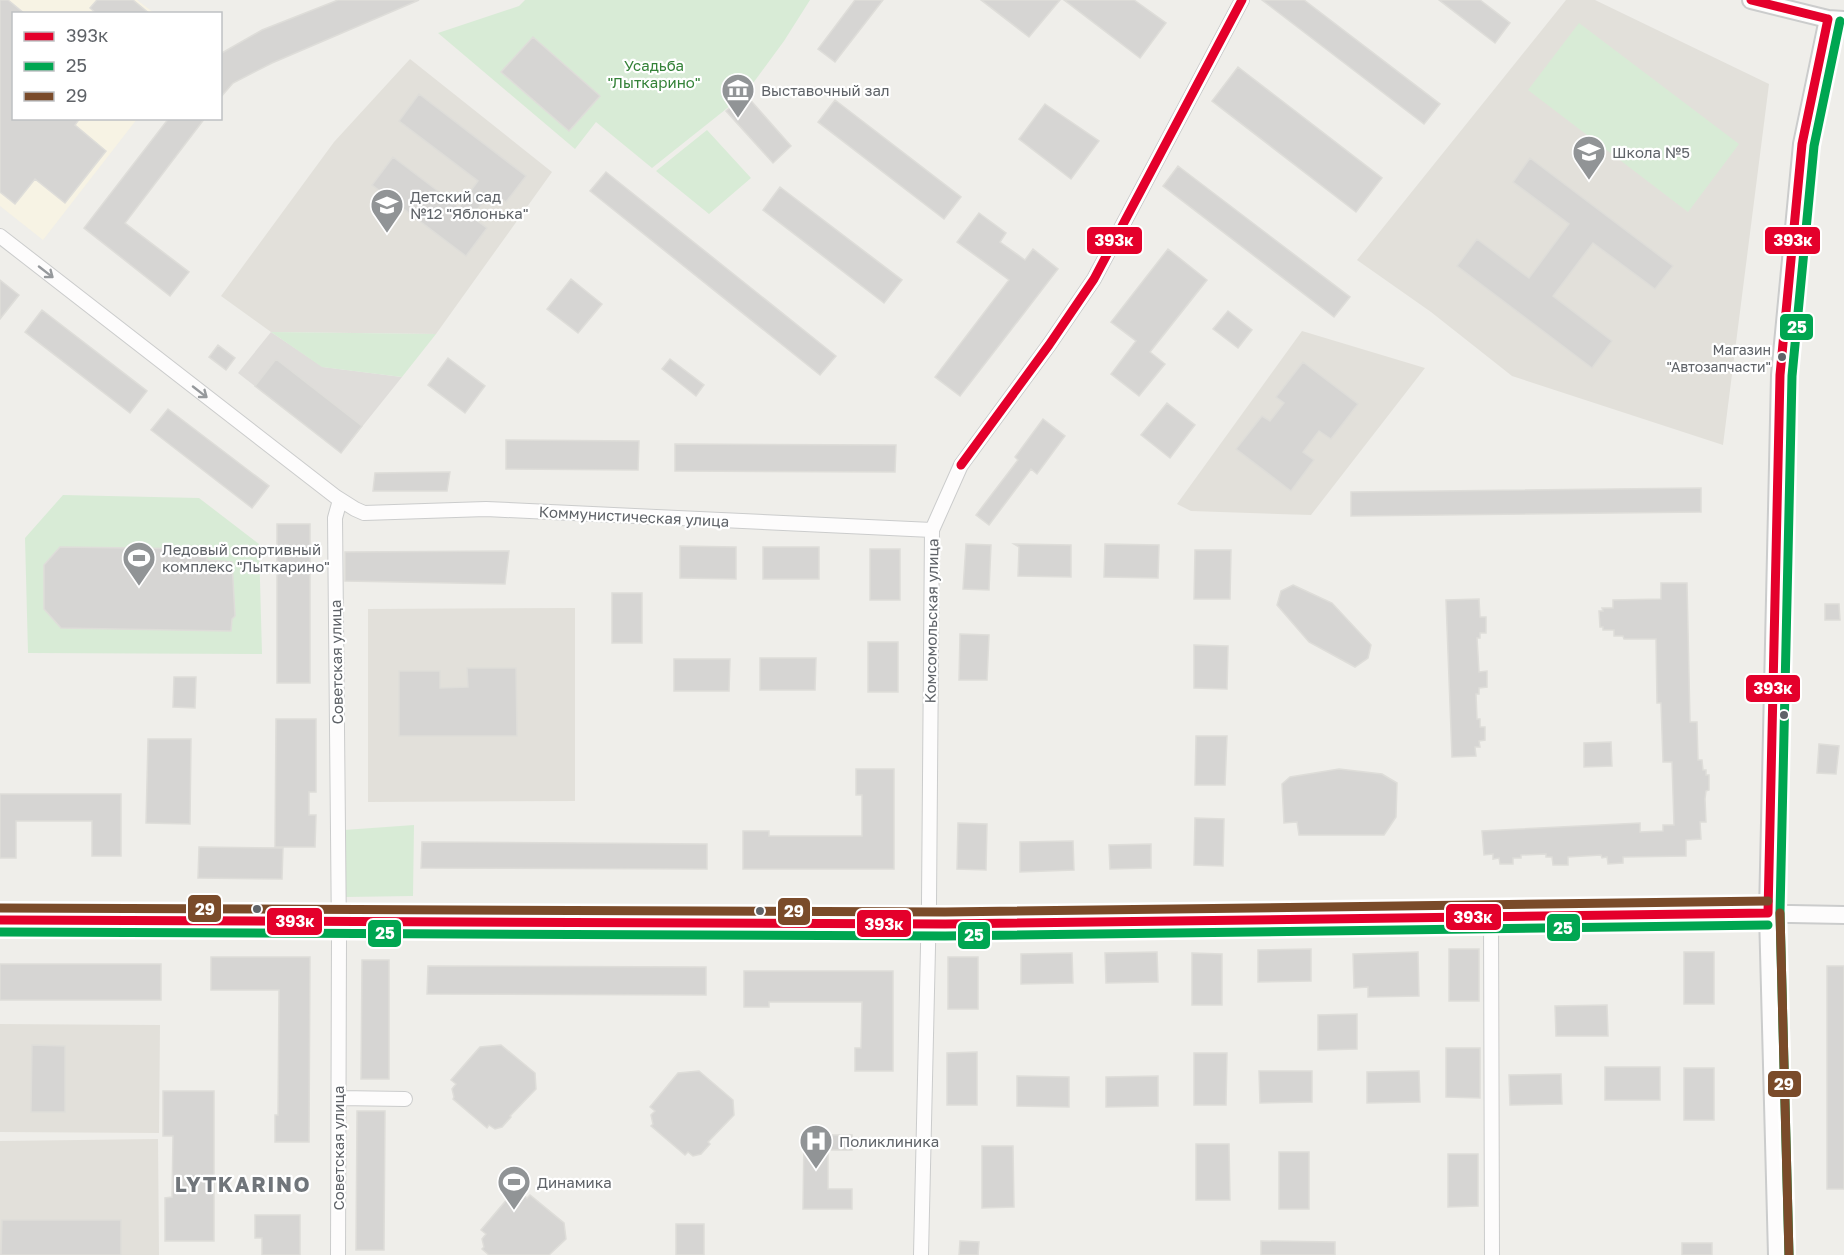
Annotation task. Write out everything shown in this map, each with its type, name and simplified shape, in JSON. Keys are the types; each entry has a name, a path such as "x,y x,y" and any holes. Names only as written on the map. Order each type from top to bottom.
{"street":[{"name":"Комсомольская улица","path":"921,1255 928,924 932,530 961,465 1094,279 1242,0"},
{"path":"1750,0 1836,20 1802,144 1780,375 1768,913 1777,1255"},
{"path":"0,236 340,500"},
{"name":"Коммунистическая улица","path":"340,500 364,513 486,510 932,530"},
{"name":"Советская улица","path":"338,1255 339,921 335,518 340,500"},
{"path":"0,920 928,924 1768,913 1844,915"},
{"path":"1491,917 1492,1255"},
{"path":"339,1098 405,1099"}],"shaded area":[{"path":"0,0 137,0 153,12 12,12 12,120 136,120 43,240 0,206"},
{"name":"Школа №5","path":"1566,0 1595,0 1769,84 1723,445 1512,376 1431,312 1357,260"},
{"name":"Детский сад №12 \"Яблонька\"","path":"410,59 552,172 436,334 271,332 221,296 334,142"},
{"path":"1302,331 1425,368 1311,515 1191,511 1177,504"},
{"path":"271,332 323,367 402,377 341,453 238,373"},
{"path":"575,608 575,801 368,802 368,609"},
{"path":"0,1024 160,1025 159,1133 0,1132"},
{"path":"158,1139 159,1255 0,1255 0,1141"}],"green space":[{"name":"Усадьба \"Лыткарино\"","path":"525,0 810,0 784,41 745,94 652,168 596,122 575,149 438,33 519,6"},
{"path":"1579,23 1739,144 1688,212 1528,90"},
{"path":"707,130 751,178 709,214 656,171"},
{"path":"271,332 436,334 402,377 322,367"},
{"path":"63,495 199,498 259,544 262,654 28,653 25,538"},
{"path":"414,825 413,896 346,897 344,830"}],"building":[{"path":"0,0 8,0 23,12 12,12 12,120 79,120 75,125 106,151 65,203 35,179 15,204 0,192"},
{"path":"97,0 133,0 148,12 95,12 90,8"},
{"path":"338,0 419,0 272,63 233,83 222,96 222,53 262,30"},
{"path":"855,0 883,0 835,62 818,49"},
{"path":"981,0 1060,0 1029,37"},
{"path":"1064,0 1134,0 1166,23 1140,58"},
{"path":"1262,0 1304,0 1440,104 1424,124"},
{"path":"1439,0 1480,0 1510,23 1495,43"},
{"path":"533,37 600,96 569,131 501,72"},
{"path":"1238,67 1382,178 1356,212 1212,101"},
{"path":"419,94 526,176 506,202 491,191 472,217 487,228 466,256 372,185 393,157 459,207 478,181 399,121"},
{"path":"745,94 791,146 773,163 726,111"},
{"path":"835,100 961,197 944,219 818,122"},
{"path":"1045,104 1099,141 1071,179 1019,139"},
{"path":"167,120 203,120 125,223 189,272 170,296 84,228"},
{"path":"1530,158 1673,266 1655,289 1593,243 1553,296 1612,341 1592,368 1457,266 1477,239 1529,278 1569,224 1513,182"},
{"path":"1178,166 1350,297 1334,317 1163,186"},
{"path":"606,172 836,356 820,375 590,191"},
{"path":"780,187 902,280 884,303 763,210"},
{"path":"979,213 1006,233 1000,242 1025,260 1033,249 1058,269 960,396 935,377 1009,280 957,242"},
{"path":"1168,249 1207,280 1150,352 1165,364 1139,396 1111,374 1136,341 1111,322"},
{"path":"571,279 602,304 578,333 547,309"},
{"path":"0,280 19,295 0,319"},
{"path":"42,310 147,391 130,413 25,332"},
{"path":"1228,311 1252,330 1238,348 1213,329"},
{"path":"218,345 235,358 226,370 209,357"},
{"path":"448,358 485,386 465,413 428,385"},
{"path":"276,359 362,426 341,453 255,386"},
{"path":"670,359 704,385 696,396 662,369"},
{"path":"1303,362 1358,404 1331,439 1319,431 1303,452 1314,460 1291,491 1236,449 1262,416 1270,421 1284,403 1276,397"},
{"path":"1167,403 1195,425 1170,458 1141,435"},
{"path":"168,409 269,486 252,508 151,430"},
{"path":"1043,419 1065,436 1037,474 1031,469 989,525 976,515 1018,460 1015,457"},
{"path":"506,440 639,441 638,470 506,469"},
{"path":"675,444 896,445 895,472 675,471"},
{"path":"450,472 447,491 373,491 375,473"},
{"path":"1701,488 1701,512 1351,516 1351,492"},
{"path":"277,524 310,524 310,683 277,683"},
{"path":"966,544 991,545 989,590 963,589"},
{"path":"1014,544 1071,545 1071,577 1018,576 1019,547"},
{"path":"1105,544 1159,545 1158,578 1104,577"},
{"path":"680,546 736,547 736,579 680,578"},
{"name":"Ледовый спортивный комплекс \"Лыткарино\"","path":"60,547 206,549 207,560 232,562 235,616 232,619 231,631 61,628 44,609 44,565"},
{"path":"763,547 819,547 819,579 763,579"},
{"path":"870,549 900,549 900,600 870,600"},
{"path":"1195,550 1231,550 1230,599 1194,599"},
{"path":"509,551 505,584 345,581 345,552"},
{"path":"1661,583 1687,583 1690,722 1697,722 1698,760 1702,760 1703,770 1706,770 1706,775 1709,775 1709,790 1706,791 1705,799 1706,822 1700,822 1701,839 1686,840 1686,856 1623,857 1623,863 1608,864 1607,857 1602,858 1601,855 1568,857 1568,865 1553,865 1552,857 1546,857 1546,854 1521,855 1521,858 1513,858 1513,864 1500,864 1499,858 1493,859 1493,854 1484,855 1482,831 1640,823 1640,832 1663,831 1663,825 1674,825 1672,762 1663,762 1661,703 1657,703 1656,639 1624,639 1623,636 1614,636 1614,630 1603,630 1603,627 1600,627 1599,611 1603,611 1602,608 1613,608 1613,600 1661,599"},
{"path":"1293,585 1332,603 1371,645 1368,658 1355,667 1309,642 1277,605 1281,591"},
{"path":"612,593 642,593 642,643 612,643"},
{"path":"1479,599 1480,617 1486,617 1486,633 1480,633 1480,638 1477,638 1479,672 1487,671 1487,687 1479,688 1479,694 1476,694 1477,719 1480,719 1480,727 1485,727 1485,740 1479,741 1480,747 1475,747 1476,756 1452,757 1446,600"},
{"path":"1825,604 1839,604 1840,620 1825,620"},
{"path":"960,634 989,635 987,680 959,680"},
{"path":"868,642 898,642 898,692 868,692"},
{"path":"1194,645 1228,646 1227,689 1194,688"},
{"path":"760,658 816,658 815,690 760,690"},
{"path":"674,659 730,659 729,691 674,691"},
{"path":"467,668 516,668 517,736 399,736 399,671 440,671 440,688 468,687"},
{"path":"174,677 196,677 195,708 173,707"},
{"path":"276,719 316,719 316,792 309,792 309,815 316,815 315,847 275,847"},
{"path":"1196,736 1227,736 1225,785 1195,785"},
{"path":"148,739 191,739 190,824 146,823"},
{"path":"1611,742 1612,766 1584,767 1584,743"},
{"path":"1819,744 1839,746 1836,774 1817,773"},
{"path":"856,769 894,769 894,869 743,869 743,831 769,831 769,836 862,836 862,795 856,795"},
{"path":"1339,769 1382,774 1397,783 1396,817 1384,835 1299,835 1297,822 1284,823 1282,784 1290,777"},
{"path":"0,794 121,794 121,856 92,856 92,821 16,821 16,858 0,858"},
{"path":"1195,818 1224,819 1223,866 1194,865"},
{"path":"958,823 987,824 986,870 957,869"},
{"path":"1073,841 1074,870 1020,872 1020,842"},
{"path":"422,842 707,844 707,869 421,868"},
{"path":"1151,844 1151,868 1110,869 1109,845"},
{"path":"199,847 283,848 282,879 198,878"},
{"path":"1311,949 1311,981 1258,982 1258,950"},
{"path":"1449,949 1479,949 1479,1001 1449,1001"},
{"path":"1157,952 1158,982 1106,983 1105,953"},
{"path":"1418,952 1419,996 1368,997 1368,987 1354,988 1353,954"},
{"path":"1684,952 1714,952 1714,1004 1684,1004"},
{"path":"1072,953 1073,983 1021,984 1021,954"},
{"path":"1192,953 1222,954 1222,1005 1192,1005"},
{"path":"211,957 310,957 309,1142 275,1142 275,1115 278,1115 279,990 211,990"},
{"path":"948,957 978,957 978,1009 948,1009"},
{"path":"362,960 389,960 389,1079 361,1079"},
{"path":"0,964 161,964 161,1000 0,1000"},
{"path":"428,966 706,967 706,995 427,994"},
{"path":"1827,966 1844,966 1844,1189 1827,1189"},
{"path":"744,971 893,971 893,1071 855,1071 855,1048 861,1048 862,1002 769,1002 769,1007 744,1007"},
{"path":"1607,1005 1608,1036 1556,1036 1555,1006"},
{"path":"1357,1014 1357,1049 1318,1050 1318,1015"},
{"path":"32,1045 65,1046 65,1112 31,1112"},
{"path":"501,1045 535,1073 536,1089 502,1127 495,1129 489,1125 487,1128 453,1099 452,1089 456,1084 451,1080 480,1047"},
{"path":"1446,1048 1480,1048 1480,1098 1446,1097"},
{"path":"977,1052 977,1105 947,1105 947,1053"},
{"path":"1194,1053 1227,1053 1226,1105 1194,1105"},
{"path":"1605,1067 1660,1067 1660,1100 1605,1100"},
{"path":"1684,1068 1714,1068 1714,1120 1684,1120"},
{"path":"699,1071 733,1100 734,1115 708,1142 710,1144 701,1154 693,1156 688,1152 685,1155 651,1126 653,1124 651,1115 655,1111 650,1107 678,1073"},
{"path":"1259,1071 1312,1071 1312,1102 1260,1103"},
{"path":"1419,1071 1420,1102 1367,1103 1367,1072"},
{"path":"1561,1074 1562,1104 1510,1105 1509,1075"},
{"path":"1017,1076 1069,1077 1069,1107 1017,1106"},
{"path":"1158,1076 1158,1106 1106,1107 1106,1077"},
{"path":"163,1091 214,1091 214,1241 165,1241 165,1198 172,1197 173,1136 163,1136"},
{"path":"357,1111 385,1111 384,1250 356,1250"},
{"name":"Поликлиника","path":"804,1135 852,1135 852,1150 828,1150 828,1189 852,1189 852,1209 803,1209"},
{"path":"1196,1144 1229,1144 1230,1200 1196,1200"},
{"path":"982,1146 1013,1146 1014,1207 982,1208"},
{"path":"1279,1152 1309,1152 1309,1209 1279,1209"},
{"path":"1448,1154 1478,1154 1478,1206 1448,1207"},
{"path":"522,1195 527,1198 530,1195 564,1223 566,1239 549,1255 489,1255 482,1249 484,1247 482,1239 486,1234 481,1230 509,1197"},
{"path":"255,1215 300,1215 300,1255 262,1255 262,1238 255,1238"},
{"path":"2,1220 121,1220 121,1255 1,1255"},
{"path":"676,1224 704,1224 704,1255 676,1255"},
{"path":"960,1241 979,1242 978,1255 959,1255"},
{"path":"1261,1241 1335,1242 1335,1255 1261,1255"},
{"path":"1682,1243 1712,1243 1712,1255 1682,1255"}],"transit line":[{"name":"393к","path":"961,465 1094,279 1242,0"},
{"name":"393к","path":"1751,0 1828,19"},
{"name":"393к","path":"1768,913 1780,375 1802,144 1828,19"},
{"name":"25","path":"1789,1255 1780,913 1792,376 1814,146 1840,21"},
{"name":"29","path":"0,908 945,912 1768,901"},
{"name":"393к","path":"0,920 945,924 1768,913"},
{"name":"29","path":"1780,913 1789,1255"},
{"name":"25","path":"0,932 945,936 1768,925"}],"place":[{"name":"Выставочный зал","path":"738,119"},
{"name":"Школа №5","path":"1589,181"},
{"name":"Детский сад №12 \"Яблонька\"","path":"387,234"},
{"name":"Магазин \"Автозапчасти\"","path":"1782,357"},
{"name":"Ледовый спортивный комплекс \"Лыткарино\"","path":"139,587"},
{"name":"Поликлиника","path":"816,1170"},
{"name":"Динамика","path":"514,1211"}],"district":[{"name":"LYTKARINO","path":"243,1184"}]}
